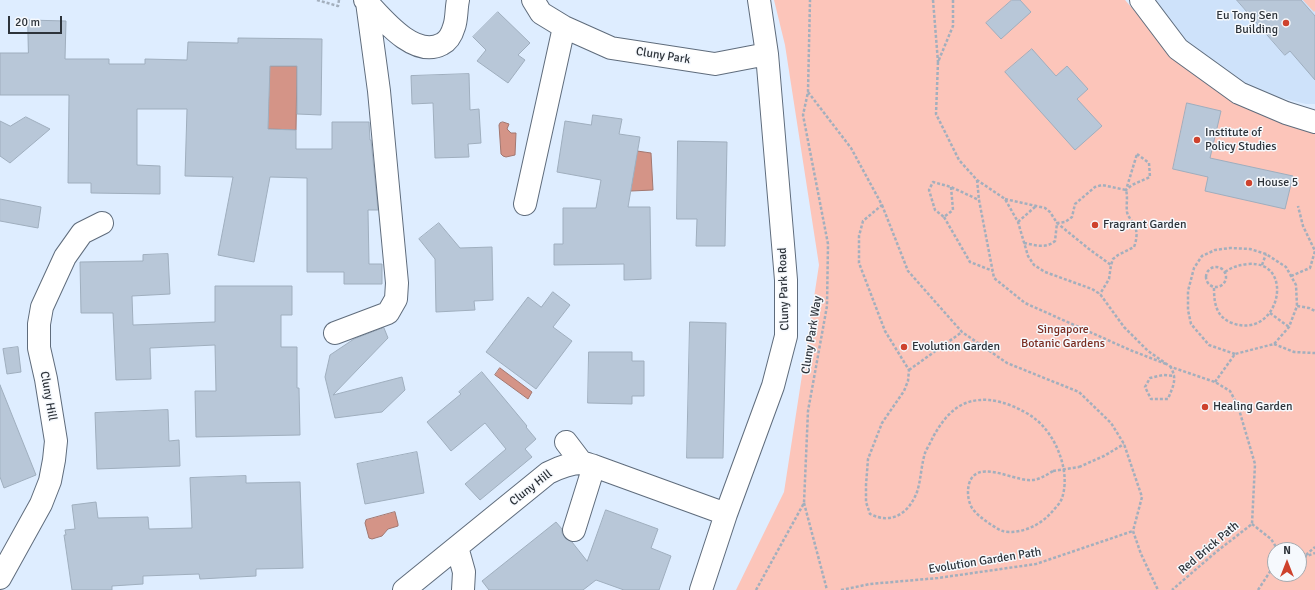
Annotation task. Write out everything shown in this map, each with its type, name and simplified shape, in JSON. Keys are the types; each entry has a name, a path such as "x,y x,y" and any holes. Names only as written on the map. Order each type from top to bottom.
{"street":[{"path":"366,1 399,35 414,44 426,48 436,47 446,42 454,28 458,0"},
{"name":"Cluny Park","path":"533,0 541,13 564,26 611,48 715,64 767,54"},
{"name":"Cluny Park Road","path":"701,590 726,514 773,386 786,336 786,280 767,54 759,0"},
{"path":"1140,0 1178,49 1239,93 1286,113 1315,122"},
{"path":"335,333 388,313 396,299 397,283 379,91 366,1"},
{"path":"525,204 564,26"},
{"name":"Cluny Hill","path":"0,578 41,504 50,481 54,460 56,441 46,378 39,348 39,324 42,307 65,257 82,233 102,223"},
{"path":"566,442 588,465 726,514"},
{"path":"574,530 588,465"},
{"name":"Cluny Hill","path":"404,590 548,473 560,467 588,465"},
{"path":"457,547 464,572 463,590"}],"path":[{"path":"317,0 338,6 339,0"},
{"name":"Cluny Park Way","path":"756,590 804,503 808,411 827,306 828,244 803,115 808,92 810,0"},
{"path":"933,0 938,62"},
{"name":"Red Brick Path","path":"953,0 954,26 938,62 936,114 959,160 977,180 1004,199 1018,222 1028,256 1034,265 1045,272 1092,289 1100,294 1124,327 1148,351 1171,366 1215,382 1230,391 1238,406 1254,464 1252,524 1216,552 1172,590"},
{"path":"808,92 851,148 882,205 908,271 962,332 1007,363 1079,392 1111,423 1124,444 1142,497 1133,531 1141,554 1158,590"},
{"path":"1100,294 1109,278 1113,259 1134,247 1137,241 1134,224 1129,217 1127,209 1128,196 1126,190 1137,154 1149,163 1150,177 1132,185 1126,190"},
{"path":"977,180 994,278 1025,302 1130,350 1171,366 1175,376 1175,382 1168,399 1150,399 1145,387 1150,378 1163,375 1175,376"},
{"path":"980,200 951,187 933,182 929,190 935,210 944,217 970,262 993,271"},
{"path":"1057,223 1065,222 1072,217 1075,204 1095,187 1102,185 1126,190"},
{"path":"944,217 952,210 951,187"},
{"path":"1004,199 1045,208 1050,212 1057,223 1111,265"},
{"path":"882,205 863,221 859,236 859,263 885,331 909,370 908,381 904,391 882,423 868,459 866,502 870,514 878,518 887,519 895,517 910,505 917,491 925,452 943,421 954,410 967,402 982,399 998,400 1034,418 1051,436 1065,472 1065,487 1062,500 1045,520 1032,527 1018,531 1003,532 982,519 971,506 968,489 970,481 975,474 983,471 992,471 1018,479 1029,480 1040,478 1053,471 1079,467 1104,456 1124,444"},
{"path":"1018,222 1036,206"},
{"path":"1291,276 1310,268 1315,251 1303,226 1298,206"},
{"path":"1024,243 1042,247 1050,245 1055,241 1057,223"},
{"path":"1240,248 1266,254 1286,267 1296,285 1297,306 1289,327 1274,344 1235,354 1209,345 1191,324 1188,310 1188,290 1194,268 1202,256 1215,250 1240,248"},
{"path":"1262,265 1266,254"},
{"path":"1214,288 1214,297 1222,318 1240,325 1258,323 1270,313 1274,306 1278,289 1276,280 1270,272 1262,265 1243,264 1231,268 1225,272"},
{"path":"1218,267 1225,272 1226,279 1218,288 1214,288 1207,283 1205,276 1210,269 1218,267"},
{"path":"1297,306 1309,308 1315,311"},
{"path":"1270,313 1289,327"},
{"path":"909,370 962,332"},
{"path":"1274,344 1294,352 1315,353"},
{"path":"1215,382 1235,354"},
{"path":"804,503 827,590"},
{"path":"1252,524 1273,542"},
{"name":"Evolution Garden Path","path":"841,590 870,584 938,578 1036,564 1133,531"},
{"path":"1307,554 1315,547"},
{"path":"1258,590 1267,576"}],"shaded area":[{"path":"1149,0 1315,0 1315,104 1306,104 1249,90 1185,45"},
{"path":"270,66 297,66 296,130 268,129"},
{"path":"503,122 509,124 507,129 511,133 516,133 515,155 506,157 501,154 499,125"},
{"path":"637,151 651,153 653,190 631,191"},
{"path":"500,368 532,392 528,399 495,375"},
{"path":"395,512 398,526 388,529 382,536 372,539 369,538 365,523 366,520"}],"green space":[{"name":"Singapore Botanic Gardens","path":"774,0 1125,0 1167,48 1315,127 1315,590 736,590 784,492 819,265 785,45"},
{"path":"1303,0 1315,0 1314,12"}],"building":[{"path":"1012,0 1020,0 1031,12 1001,39 986,23"},
{"name":"Eu Tong Sen Building","path":"1237,0 1301,0 1315,16 1315,80 1290,51 1285,55"},
{"path":"498,12 530,43 518,55 525,60 508,83 477,61 486,50 473,37"},
{"path":"28,20 66,21 65,59 109,59 109,64 145,64 145,59 187,60 188,42 238,43 238,38 322,39 321,115 297,114 297,66 270,66 268,129 296,130 296,149 332,149 332,122 369,122 378,210 368,210 369,264 382,264 382,284 344,284 344,272 307,272 307,178 270,177 254,262 218,255 233,177 185,176 187,109 137,109 137,165 160,166 160,194 91,193 91,183 68,183 69,95 0,95 0,53 28,53"},
{"path":"1032,49 1056,76 1067,66 1088,89 1077,99 1102,126 1075,150 1005,72"},
{"path":"469,74 470,110 479,109 481,143 468,144 469,157 435,158 433,103 412,104 411,76"},
{"path":"1187,103 1221,111 1210,158 1293,176 1285,209 1205,191 1208,177 1173,169"},
{"path":"593,115 622,119 619,134 640,137 628,207 650,207 651,279 624,280 624,264 554,265 554,244 563,244 563,208 596,208 601,180 557,172 565,121 591,125"},
{"path":"26,117 50,129 10,163 0,156 0,121 10,126"},
{"path":"678,141 727,142 725,246 696,246 697,219 677,219"},
{"path":"0,199 41,207 38,228 0,221"},
{"path":"439,223 460,248 492,247 493,300 474,301 475,310 436,312 435,259 419,239"},
{"path":"168,254 170,294 132,296 133,325 215,322 215,286 292,286 292,315 281,315 281,347 297,347 297,388 299,388 300,435 196,437 195,391 216,391 215,345 150,348 151,379 116,380 113,313 81,313 80,262 143,261 143,255"},
{"path":"553,292 570,305 553,327 572,341 536,389 486,352 528,297 541,307"},
{"path":"690,322 726,323 723,458 687,458"},
{"path":"384,328 388,338 333,395 402,377 405,390 382,412 335,418 325,377 330,355 354,339"},
{"path":"18,347 21,372 7,374 3,349"},
{"path":"589,352 632,352 632,361 644,361 644,396 632,396 632,404 588,403"},
{"path":"482,372 536,439 525,449 532,457 480,500 465,484 506,449 485,423 451,451 427,422 461,394 459,392"},
{"path":"0,385 36,475 4,488 0,477"},
{"path":"168,410 169,441 179,440 180,466 97,469 95,413"},
{"path":"417,452 424,493 365,504 357,464"},
{"path":"246,476 246,483 300,482 303,568 256,569 256,576 200,579 199,574 143,576 143,584 112,586 112,590 72,590 64,535 66,535 65,530 75,529 72,505 96,502 98,518 148,517 149,529 192,528 190,478"},
{"path":"606,510 658,529 651,548 671,556 659,590 624,590 596,580 583,590 489,590 482,581 556,522 562,529 562,533 565,538 572,542 587,561"}],"place":[{"name":"Eu Tong Sen Building","path":"1286,23"},
{"name":"Institute of Policy Studies","path":"1197,140"},
{"name":"House 5","path":"1249,183"},
{"name":"Fragrant Garden","path":"1095,225"},
{"name":"Evolution Garden","path":"904,347"},
{"name":"Healing Garden","path":"1205,407"}]}
